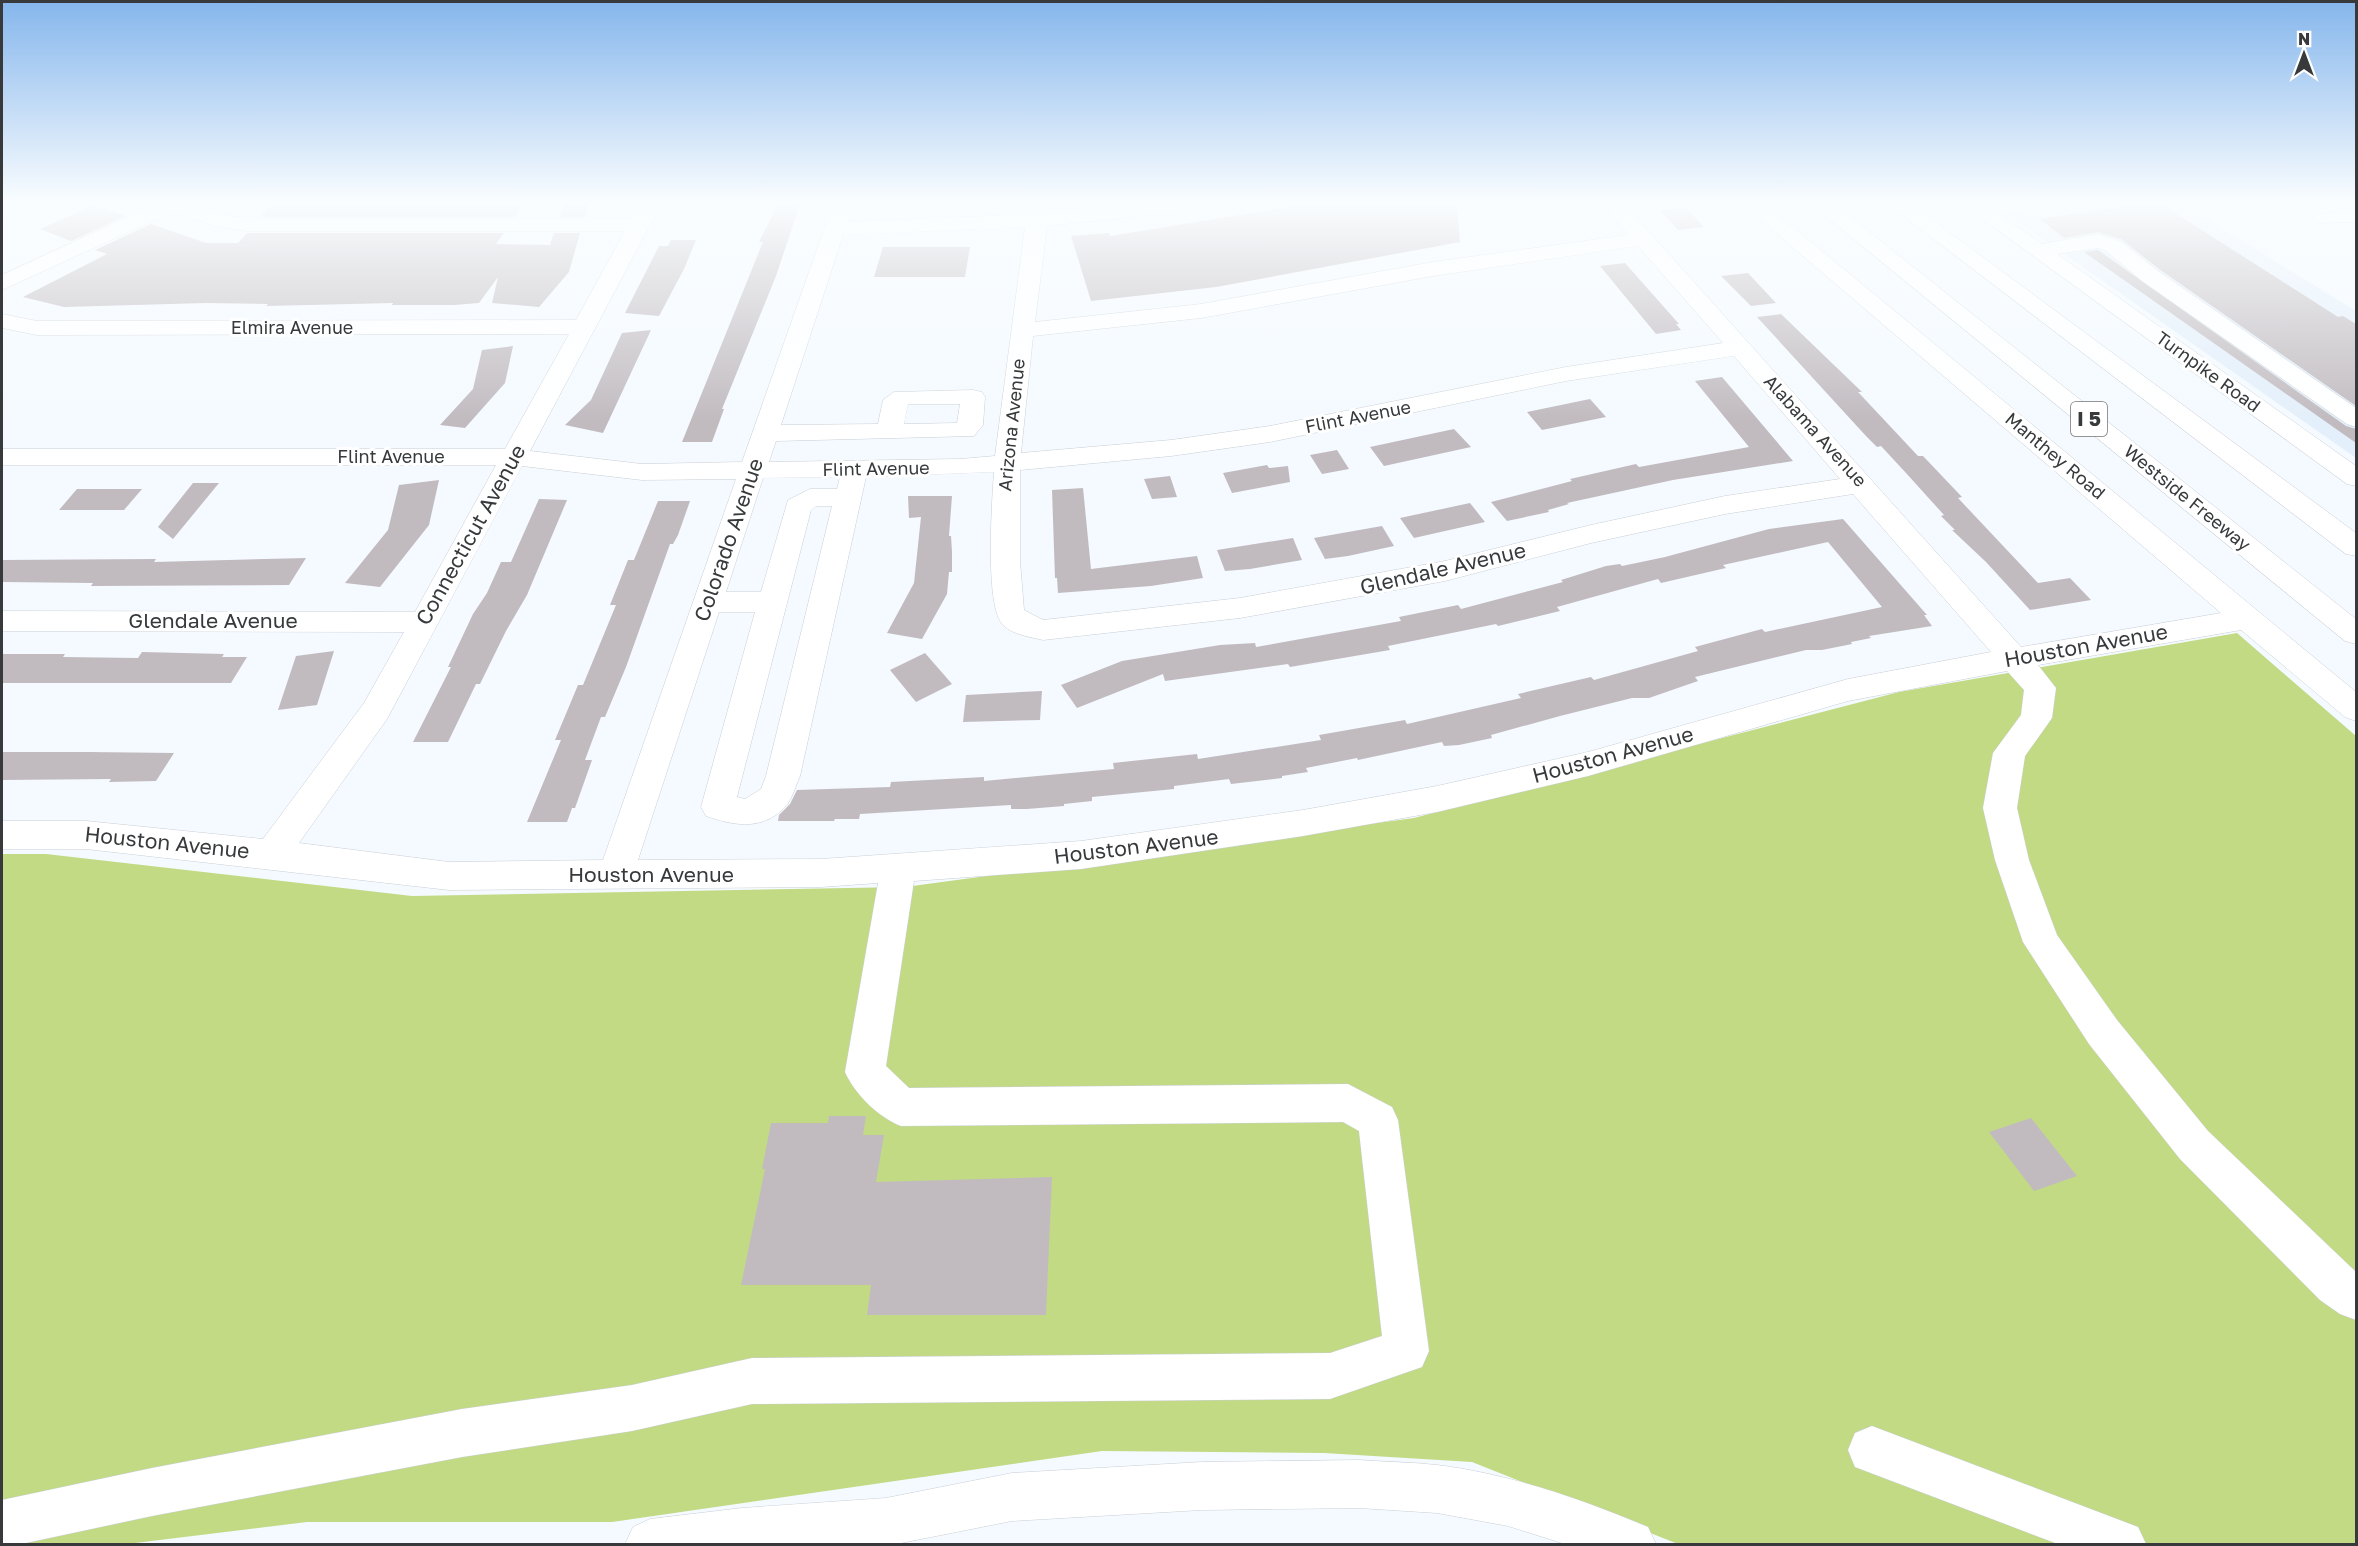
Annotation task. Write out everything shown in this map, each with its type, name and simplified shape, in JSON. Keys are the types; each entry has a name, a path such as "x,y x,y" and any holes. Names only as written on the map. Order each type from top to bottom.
{"main road":[{"path":"2,283 17,276"},
{"name":"Connecticut Avenue","path":"272,854 376,711 612,276"},
{"name":"Colorado Avenue","path":"615,876 818,276"},
{"name":"Arizona Avenue","path":"1022,624 1013,618 1009,610 1003,493 1030,276"},
{"path":"1023,330 1201,311 1394,276"},
{"name":"Alabama Avenue","path":"1677,276 2040,688 2036,718 2009,753 2000,808 2012,860 2041,942 2103,1032 2194,1145 2336,1284 2356,1298"},
{"name":"Manthey Road","path":"1839,276 2356,709"},
{"name":"Westside Freeway","path":"1911,276 2356,634"},
{"path":"1994,276 2356,547"},
{"name":"Turnpike Road","path":"2073,276 2356,478"},
{"path":"2150,276 2356,419"},
{"name":"Elmira Avenue","path":"2,321 37,328 584,327"},
{"name":"Flint Avenue","path":"2,457 514,457 622,471 752,471 851,483 1006,464 1171,448 1270,434 1566,374 1741,348"},
{"path":"765,433 889,432"},
{"path":"851,483 783,776 774,797 750,813 718,807 798,506 810,498 851,483"},
{"name":"Glendale Avenue","path":"1022,624 1043,630 1092,627 1240,608 1360,588 1445,571 1679,515 1862,484"},
{"path":"708,602 771,602"},
{"name":"Houston Avenue","path":"2,835 86,835 272,854 449,876 821,873 1081,855 1154,846 1425,801 1588,764 1848,690 2015,658 2249,618"},
{"name":"Glendale Avenue","path":"2,621 424,622"},
{"path":"2,1524 152,1491 451,1435 632,1408 752,1380 1330,1376 1406,1351 1378,1120 1348,1103 901,1107 865,1072 898,869"},
{"path":"1872,1450 2121,1545"},
{"path":"650,1545 742,1533 886,1522 1012,1497 1202,1486 1359,1484 1437,1489 1508,1503 1593,1529 1631,1545"}],"shaded area":[{"path":"2096,276 2299,276 2356,311 2356,458"}],"green space":[{"path":"2237,633 2356,736 2356,1544 1678,1544 1472,1462 1324,1453 1102,1451 612,1522 307,1522 127,1544 2,1544 2,854 46,854 412,896 905,887 1414,818 1899,692"}],"building":[{"path":"64,276 565,276 539,307 492,303 498,277 479,303 454,305 392,305 393,303 266,306 268,304 205,303 64,307 23,297"},
{"path":"644,276 680,276 659,316 625,313"},
{"path":"749,276 776,276 722,409 724,409 712,442 682,442"},
{"path":"874,276 965,276 965,277"},
{"path":"1083,276 1275,276 1216,287 1091,301"},
{"path":"1608,276 1637,276 1679,324 1676,324 1681,330 1656,334"},
{"path":"1721,276 1751,276 1776,303 1751,306"},
{"path":"2118,276 2135,276 2346,426 2356,429 2356,443"},
{"path":"2169,276 2274,276 2338,317 2343,316 2356,324 2356,406"},
{"path":"1781,314 1862,392 1858,392 1918,456 1923,456 1962,497 1958,498 2038,583 2070,578 2091,600 2030,610 1986,562 1952,530 1955,530 1941,516 1944,515 1881,446 1877,447 1866,436 1757,317"},
{"path":"651,330 603,433 565,425 591,400 622,333"},
{"path":"513,346 505,383 465,428 440,425 473,389 482,350"},
{"path":"1722,377 1793,461 1673,480 1567,503 1569,504 1548,510 1549,512 1507,521 1491,502 1572,481 1570,479 1636,464 1639,467 1749,447 1695,381"},
{"path":"1590,399 1606,417 1542,430 1527,412"},
{"path":"1454,429 1471,447 1384,466 1370,447"},
{"path":"1337,450 1349,469 1322,474 1310,455"},
{"path":"1267,465 1269,468 1288,466 1290,482 1232,493 1223,473"},
{"path":"1170,476 1177,497 1152,499 1144,479"},
{"path":"439,480 429,525 380,587 345,583 388,530 399,485"},
{"path":"193,483 219,483 173,539 158,527"},
{"path":"1083,488 1091,569 1197,556 1203,578 1151,586 1058,593 1057,578 1055,578 1052,490"},
{"path":"77,489 142,489 124,510 59,510"},
{"path":"908,496 952,496 949,536 951,536 952,572 949,572 947,594 922,639 887,633 914,583 921,517 909,518"},
{"path":"539,499 567,500 527,595 480,684 476,684 448,742 413,742 451,667 448,667 473,614 487,593 501,562 511,562"},
{"path":"658,501 690,501 678,535 673,544 670,544 626,667 605,717 601,717 585,760 592,760 575,808 572,808 567,822 527,822 561,740 555,740 578,685 583,685 616,605 610,605 628,560 634,560"},
{"path":"1470,503 1485,522 1414,538 1400,518"},
{"path":"1843,519 1927,615 1924,615 1932,626 1869,636 1871,638 1851,642 1852,644 1822,650 1806,650 1695,677 1698,681 1649,698 1632,698 1560,716 1491,735 1492,738 1459,745 1444,746 1442,742 1358,760 1357,758 1306,768 1308,772 1282,776 1282,778 1231,784 1229,779 1174,786 1174,789 1092,797 1092,801 1064,804 1064,806 1011,809 1011,805 860,814 859,819 835,819 834,821 778,821 779,815 790,804 797,790 890,787 891,782 984,777 984,781 1114,769 1113,763 1197,754 1198,759 1321,740 1319,735 1405,720 1407,724 1521,698 1518,694 1591,677 1594,680 1698,651 1695,647 1762,629 1765,632 1882,607 1828,542 1723,565 1726,568 1661,583 1658,579 1557,607 1560,611 1498,626 1496,624 1388,646 1390,650 1290,667 1288,664 1165,681 1163,674 1077,708 1061,685 1122,661 1220,645 1255,643 1256,647 1401,621 1399,617 1458,605 1461,609 1563,582 1561,580 1606,566 1620,564 1622,566 1665,557 1769,529"},
{"path":"1382,526 1394,546 1348,556 1325,559 1314,538"},
{"path":"1293,538 1302,560 1250,569 1225,571 1217,550"},
{"path":"306,558 289,585 91,586 93,583 2,582 2,560 156,559 154,562"},
{"path":"334,651 317,705 278,710 296,656"},
{"path":"142,652 224,654 222,657 247,657 231,683 2,683 2,654 65,654 63,657 138,658"},
{"path":"925,653 952,684 916,702 890,670"},
{"path":"1042,691 1040,720 963,722 966,695"},
{"path":"2,752 174,753 156,781 109,782 111,779 2,780"},
{"path":"829,1116 866,1116 863,1135 884,1135 876,1182 1052,1177 1046,1315 867,1315 871,1285 741,1285 765,1169 762,1169 771,1123 828,1123"},
{"path":"2031,1118 2077,1176 2034,1191 1989,1132"}]}
